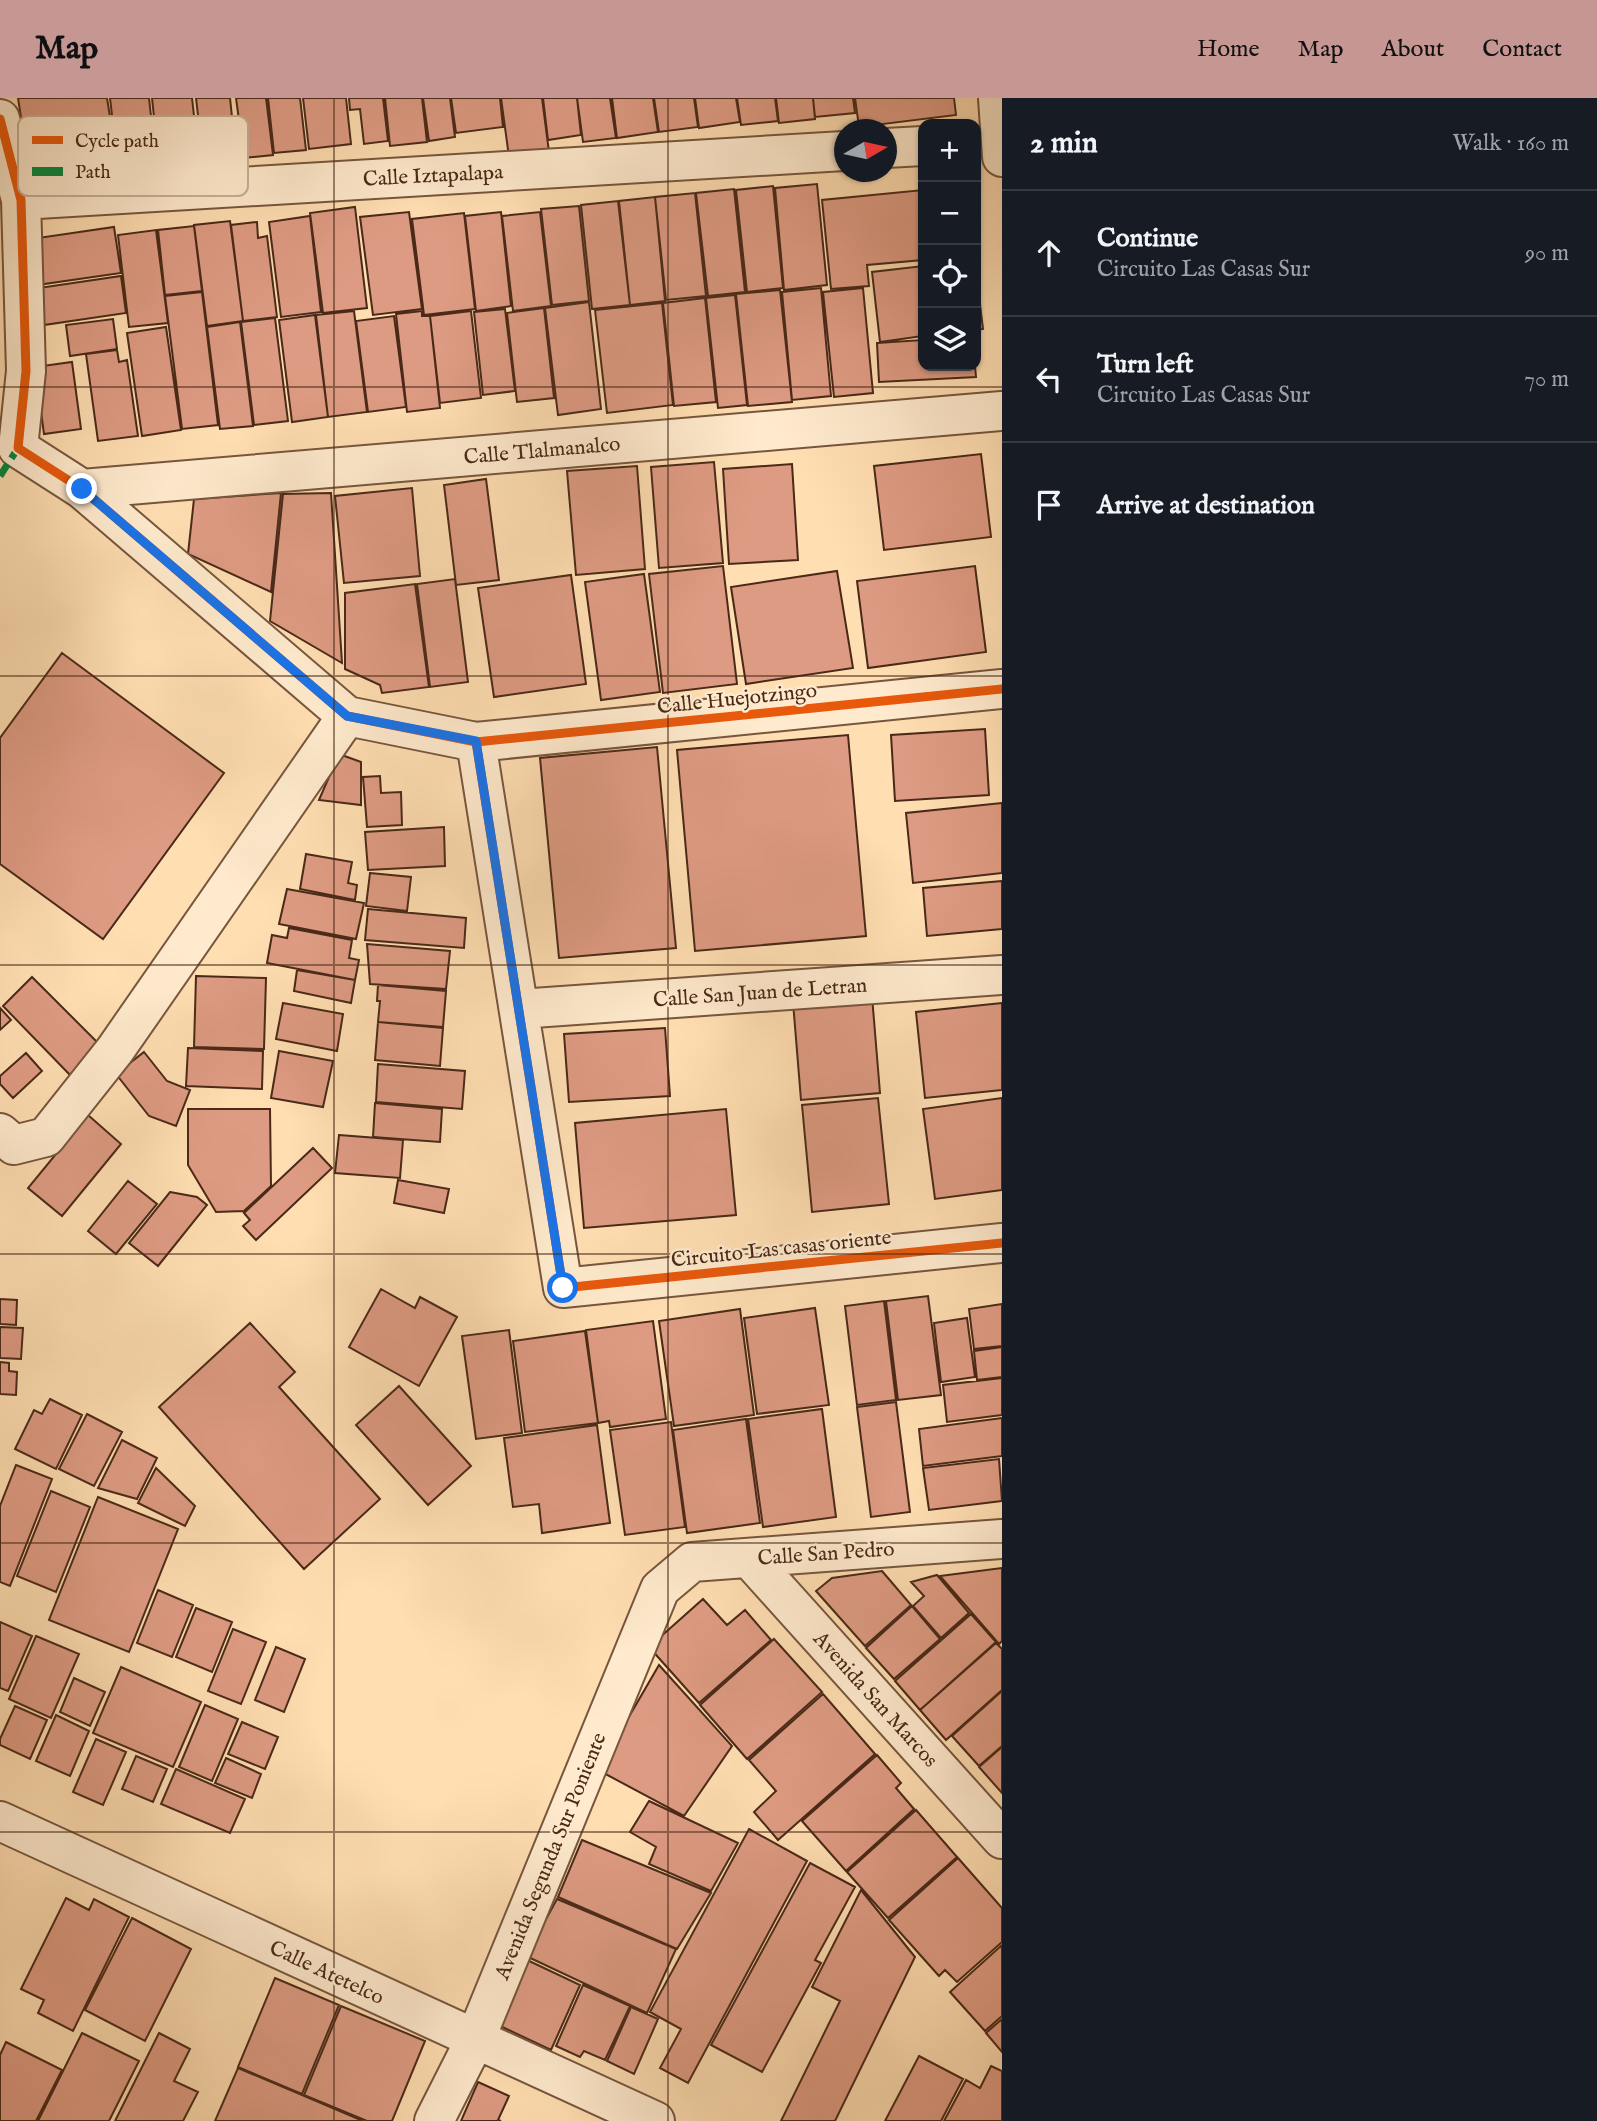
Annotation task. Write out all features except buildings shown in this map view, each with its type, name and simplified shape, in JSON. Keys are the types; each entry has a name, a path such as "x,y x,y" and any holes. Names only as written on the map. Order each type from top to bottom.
{"street":[{"path":"995,146 999,98"},
{"path":"0,119 18,188"},
{"path":"897,147 918,146"},
{"name":"Calle Iztapalapa","path":"248,187 834,152"},
{"path":"0,1133 14,1145 46,1138 115,1050 347,716 82,489 18,448 26,371 20,196"},
{"name":"Calle Iztapalapa","path":"21,200 88,196"},
{"name":"Calle Tlalmanalco","path":"82,489 1002,411"},
{"name":"Calle Huejotzingo","path":"347,716 476,741 1002,689"},
{"path":"476,741 519,1009"},
{"name":"Calle San Juan de Letran","path":"519,1009 1002,975"},
{"name":"Circuito Las casas oriente","path":"519,1009 563,1288 1002,1242"},
{"name":"Calle San Pedro","path":"660,1589 692,1562 1002,1539"},
{"name":"Avenida San Marcos","path":"750,1559 1002,1839"},
{"name":"Avenida Segunda Sur Poniente","path":"434,2121 475,2040 660,1589"},
{"name":"Calle Atetelco","path":"0,1821 655,2121"}],"marked path":[{"path":"0,476 18,448"}],"cycle path":[{"path":"0,119 18,188"},
{"path":"20,196 26,371 18,448 82,489 347,716 476,742 1002,689"},
{"path":"476,742 563,1288 1002,1243"}],"route":[{"path":"82,489 347,716 476,741 563,1288"}]}
